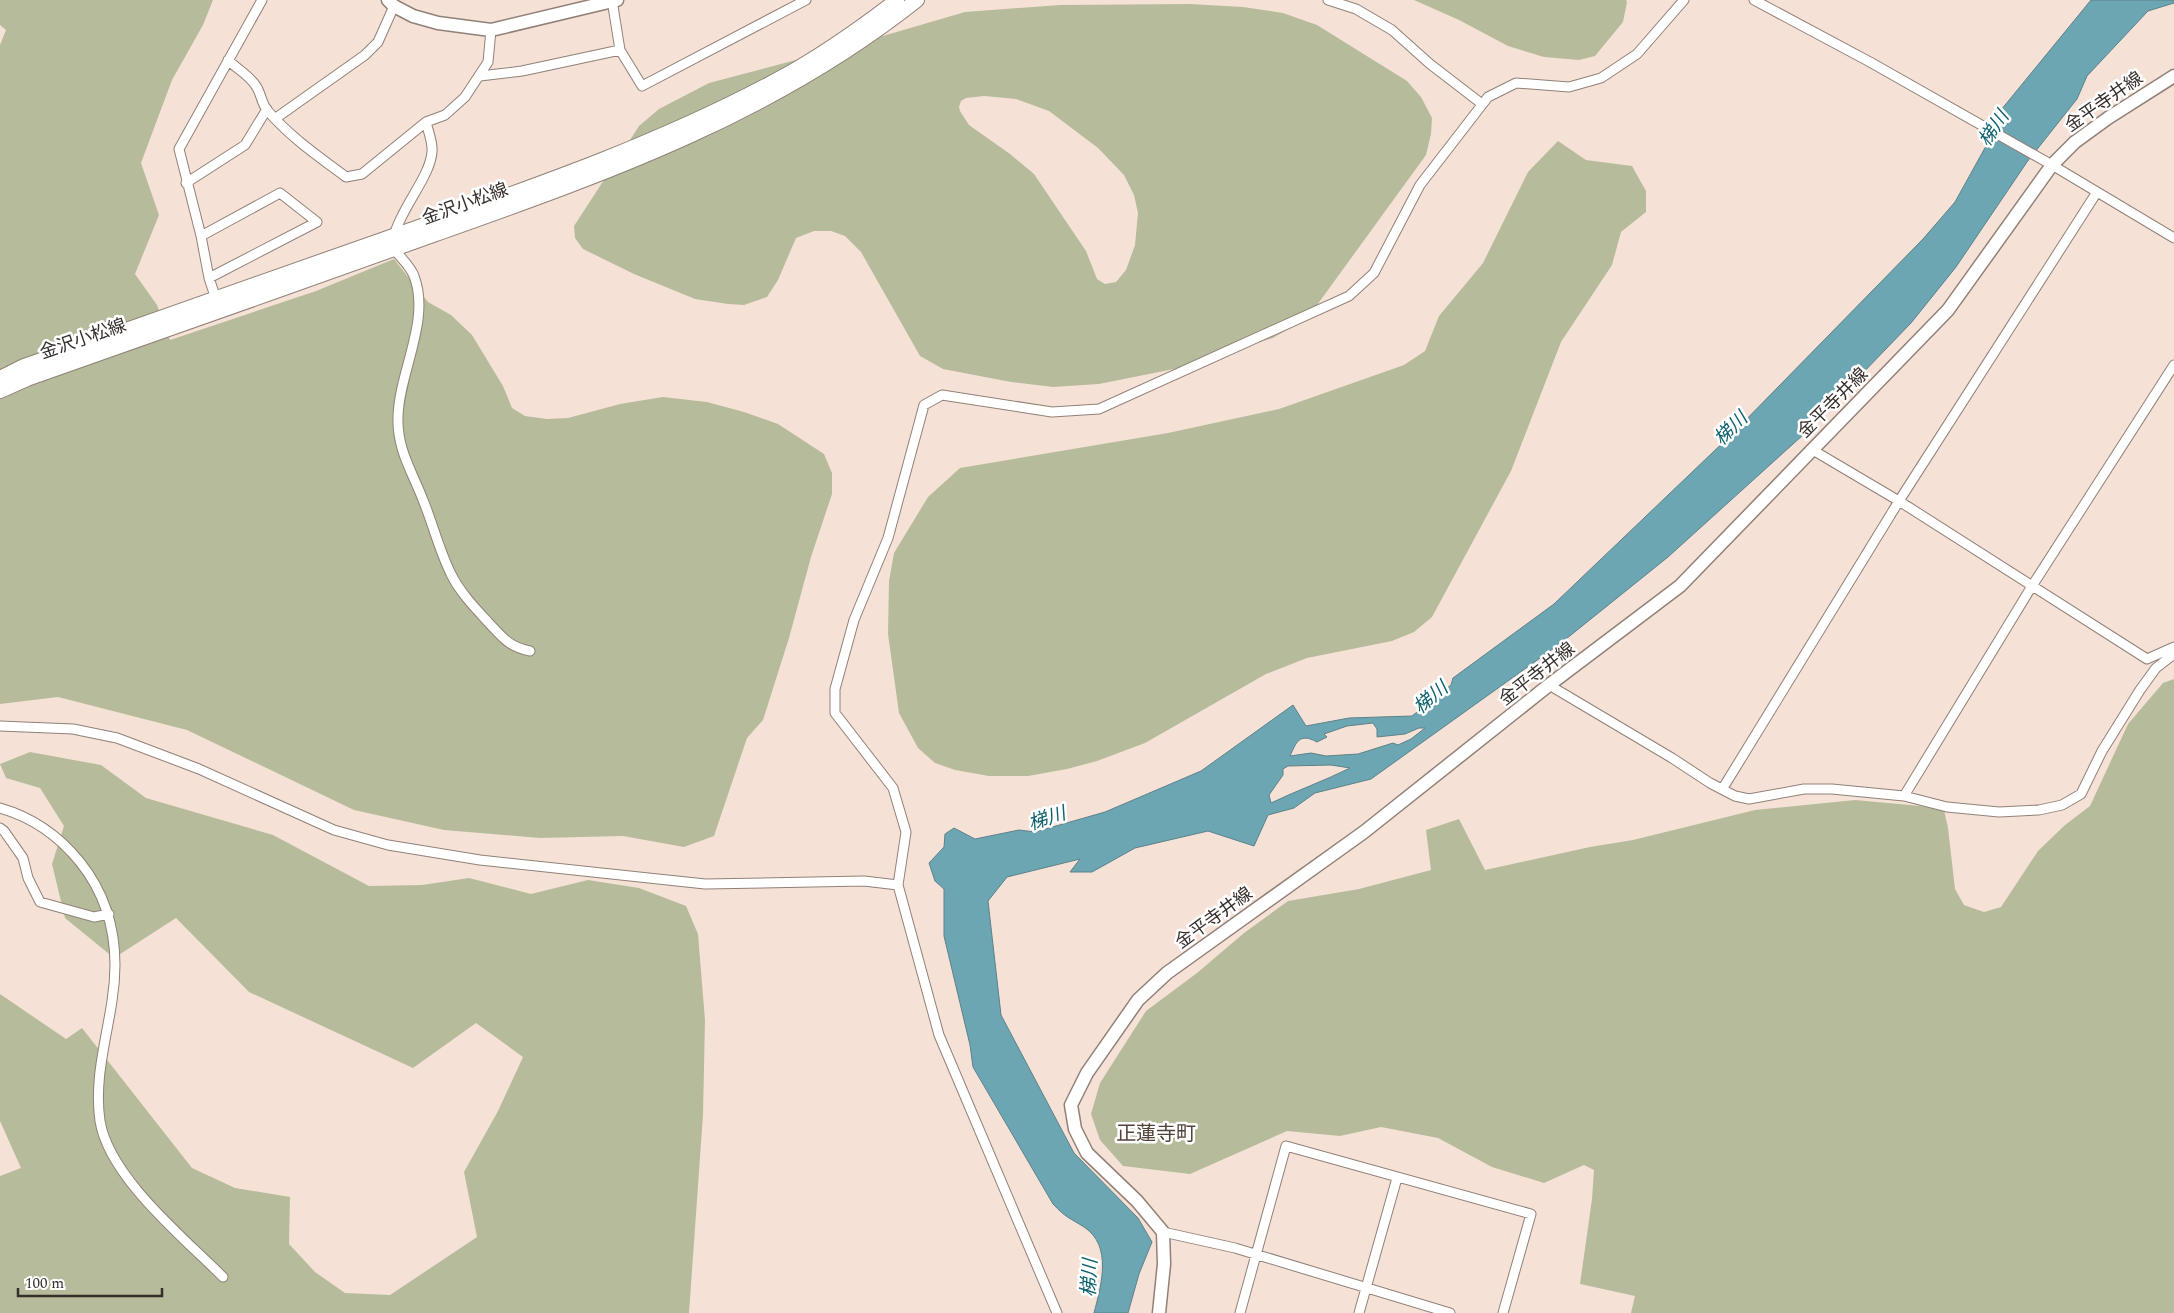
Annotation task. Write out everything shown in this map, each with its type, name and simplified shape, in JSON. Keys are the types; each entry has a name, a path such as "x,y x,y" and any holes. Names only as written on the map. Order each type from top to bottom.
{"main road":[{"path":"391,3 414,16 438,23 491,30 614,0"},
{"name":"金沢小松線","path":"0,391 27,379 394,243 525,191 708,114 787,74 861,28 897,0"},
{"name":"金沢小松線","path":"0,378 24,366 216,299 576,184 674,144 763,101 834,60 917,0"},
{"name":"金平寺井線","path":"1163,1232 1137,1201 1087,1153 1075,1129 1071,1105 1087,1072 1138,1000 1167,973 1364,832 1549,685 1680,586 1948,310 2052,165 2076,142 2108,118 2174,76"},
{"path":"1159,1313 1164,1264 1163,1232"}],"street":[{"path":"216,299 209,278 201,236 179,149 262,0"},
{"path":"614,0 620,50 642,86 806,0"},
{"path":"1328,0 1356,9 1392,30 1430,64 1482,104"},
{"path":"1057,1313 939,1035 898,885 906,832 893,788 835,713 835,689 854,620 888,538 924,405 942,395 1052,412 1099,409 1349,296 1374,273 1420,185 1488,97 1516,83 1569,87 1601,78 1637,54 1684,0"},
{"path":"1754,0 1870,62 2052,165 2174,238"},
{"path":"276,118 365,55 378,42 391,3"},
{"path":"228,60 250,78 257,87 261,101 266,109 298,142 346,177 362,174 426,122 445,115 465,97 488,62 491,30"},
{"path":"480,76 522,72 620,50"},
{"path":"186,182 246,144 266,109"},
{"path":"426,122 432,149 430,164 397,224 394,243 414,275 420,300 412,350 403,376 398,416 402,454 423,500 438,544 452,576 495,630 516,648 530,650"},
{"path":"201,236 280,192 317,222 209,278"},
{"path":"1723,788 1899,501 2096,192"},
{"path":"1904,796 2032,586 2174,365"},
{"path":"1811,449 1899,501 2147,659 2174,646"},
{"path":"1549,685 1672,758 1710,784 1723,788 1735,796 1749,799 1804,789 1832,789 1904,796 1947,808 1999,812 2039,810 2062,805 2082,794 2102,751 2140,690 2156,668 2174,654"},
{"path":"0,726 73,728 117,738 199,769 334,830 388,846 480,860 705,884 864,881 898,885"},
{"path":"0,808 21,814 65,843 94,879 109,914 116,966 113,1000 99,1073 100,1122 112,1156 143,1198 223,1277"},
{"path":"0,828 23,858 28,878 40,902 94,917 109,914"},
{"path":"1240,1313 1286,1146 1531,1214 1503,1313"},
{"path":"1359,1313 1397,1178"},
{"path":"1163,1232 1256,1255 1450,1313"}],"green space":[{"path":"0,0 213,0 203,25 172,80 141,163 159,215 135,274 157,305 170,340 316,291 394,259 428,302 451,315 472,335 503,386 512,408 525,416 547,419 568,418 620,404 663,397 707,402 778,424 824,454 832,473 832,494 811,557 789,638 763,720 747,738 714,836 684,847 623,836 540,838 444,830 354,810 187,730 58,697 0,704 0,45 6,30 0,25"},
{"path":"1414,0 1626,0 1627,2 1623,22 1595,56 1579,60 1544,57 1508,46 1459,20"},
{"path":"1190,4 1243,7 1283,13 1317,25 1407,81 1421,97 1432,118 1431,134 1426,155 1312,312 1273,338 1179,368 1099,384 1053,387 1011,382 943,369 920,356 861,252 845,236 831,231 814,231 796,238 778,280 767,297 744,305 695,299 634,274 583,249 575,238 574,226 639,126 659,109 709,83 852,45 965,12 1060,5","holes":["984,96 1016,99 1049,111 1098,148 1124,175 1134,195 1138,213 1135,245 1126,270 1116,282 1105,284 1097,279 1086,251 1034,174 1010,154 969,125 959,107 961,101 966,98"]},
{"path":"1558,141 1586,160 1632,166 1646,191 1646,212 1621,232 1612,265 1561,342 1511,471 1432,617 1414,632 1392,641 1307,658 1266,674 1145,743 1097,761 1067,769 1028,776 989,776 955,770 935,763 918,748 899,713 888,634 889,581 894,553 928,497 960,468 1168,433 1279,409 1404,365 1425,351 1439,316 1483,263 1528,172"},
{"path":"2174,679 2174,1313 1631,1313 1635,1296 1580,1284 1592,1199 1594,1170 1584,1165 1544,1183 1492,1167 1438,1138 1381,1127 1340,1136 1287,1131 1190,1174 1123,1166 1100,1140 1091,1114 1100,1083 1146,1011 1197,973 1244,933 1288,901 1359,889 1431,870 1426,830 1459,819 1485,870 1590,847 1633,840 1755,810 1855,800 1921,806 1944,810 1955,889 1964,905 1984,912 2001,907 2038,851 2065,825 2090,806 2128,724 2163,683"},
{"path":"30,752 101,765 146,798 273,835 369,886 422,885 469,878 531,894 588,880 639,888 686,906 698,934 705,1020 703,1115 689,1313 0,1313 0,1176 21,1168 0,1121 0,994 66,1039 82,1028 192,1168 235,1188 290,1197 289,1244 315,1272 345,1293 390,1295 477,1237 464,1172 498,1111 523,1057 476,1023 413,1068 249,992 176,918 114,958 65,918 52,864 64,826 40,788 6,778 0,764"}],"water":[{"name":"梯川","path":"2091,0 2174,0 2174,3 2148,11 2087,76 2077,99 2027,162 1956,267 1911,323 1803,435 1668,557 1561,643 1371,779 1315,793 1294,808 1268,815 1254,846 1208,831 1135,848 1092,872 1070,872 1080,859 1007,877 988,901 1001,1015 1074,1153 1138,1218 1152,1242 1139,1274 1128,1313 1094,1313 1102,1279 1102,1255 1099,1245 1093,1235 1053,1204 973,1067 970,1045 944,936 944,889 935,881 929,863 944,847 945,834 954,828 975,839 1019,830 1035,832 1105,812 1201,771 1293,705 1306,726 1349,718 1412,716 1451,685 1453,678 1554,604 1733,433 1923,239 1955,202 1986,146 1992,121","holes":["1373,723 1377,729 1377,737 1405,734 1419,728 1425,728 1411,739 1398,745 1393,743 1358,754 1326,756 1311,753 1290,756 1299,740 1306,738 1317,742 1327,737 1324,734 1347,726","1331,765 1350,768 1271,803 1269,795 1283,775 1283,769 1288,766"]}],"district":[{"name":"正蓮寺町","path":"1156,1134"}]}
